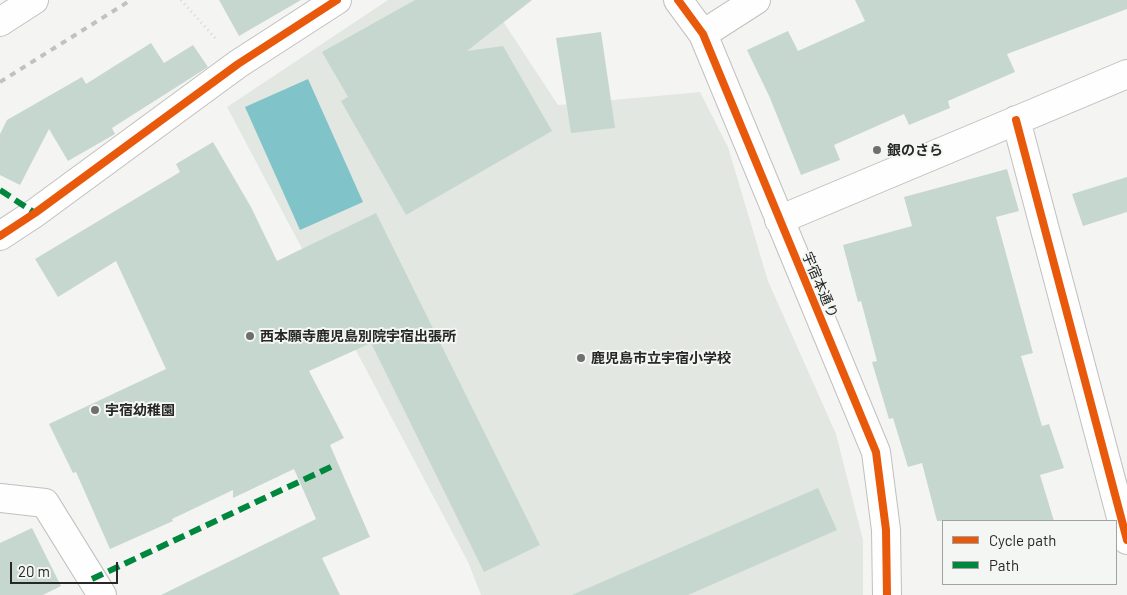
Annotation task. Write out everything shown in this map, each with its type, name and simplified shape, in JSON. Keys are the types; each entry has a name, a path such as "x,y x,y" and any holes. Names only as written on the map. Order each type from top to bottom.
{"street":[{"path":"0,22 34,0"},
{"path":"0,236 35,213 238,64 337,0"},
{"name":"宇宿本通り","path":"678,0 703,34 876,452 886,530 887,595"},
{"path":"703,34 756,0"},
{"path":"779,220 1127,74"},
{"path":"1016,120 1127,540"},
{"path":"0,498 45,503 102,595"}],"path":[{"path":"181,0 238,64"}],"shaded area":[{"name":"鹿児島市立宇宿小学校","path":"388,0 489,0 558,105 700,92 728,147 768,281 836,434 863,540 863,595 481,595 468,562 227,107"}],"water":[{"path":"308,79 363,202 300,230 245,107"}],"building":[{"path":"219,0 301,0 239,36"},
{"path":"415,0 532,0 467,51 503,46 552,131 406,215 341,101 348,97 322,52"},
{"path":"855,0 1127,0 1127,9 1007,54 1015,72 948,101 950,108 909,125 904,114 834,145 840,160 801,175 770,98 747,50 788,31 798,51 865,21"},
{"path":"601,32 615,128 571,133 556,38"},
{"path":"151,43 164,63 193,45 208,67 112,128 115,134 68,161 49,129 20,185 0,175 0,134 7,120 82,77 86,84"},
{"path":"213,142 251,207 277,261 376,213 540,545 484,572 371,343 309,371 344,438 330,445 370,537 322,558 340,595 161,595 316,519 294,469 233,498 233,490 172,519 173,521 110,549 76,472 73,473 49,424 166,369 116,261 58,297 35,259 180,172 176,164"},
{"path":"1007,169 1019,211 996,217 1033,353 1021,356 1042,426 1049,424 1064,468 1040,475 1054,520 937,521 922,463 908,467 893,418 889,419 872,362 877,361 861,301 858,302 843,245 912,226 904,197"},
{"path":"1127,177 1127,212 1083,226 1072,194"},
{"path":"818,488 837,530 688,595 572,595"},
{"path":"32,528 61,586 43,595 0,595 0,543"}],"railway":[{"path":"0,82 131,0"}],"marked path":[{"path":"0,190 35,213"},
{"path":"92,579 335,465"}],"cycle path":[{"path":"0,236 35,213 238,64 337,0"},
{"path":"678,0 703,34 876,452 886,530 887,595"},
{"path":"1016,120 1127,540"}],"place":[{"name":"銀のさら","path":"877,150"},
{"name":"西本願寺鹿児島別院宇宿出張所","path":"250,336"},
{"name":"鹿児島市立宇宿小学校","path":"581,358"},
{"name":"宇宿幼稚園","path":"95,410"}]}
